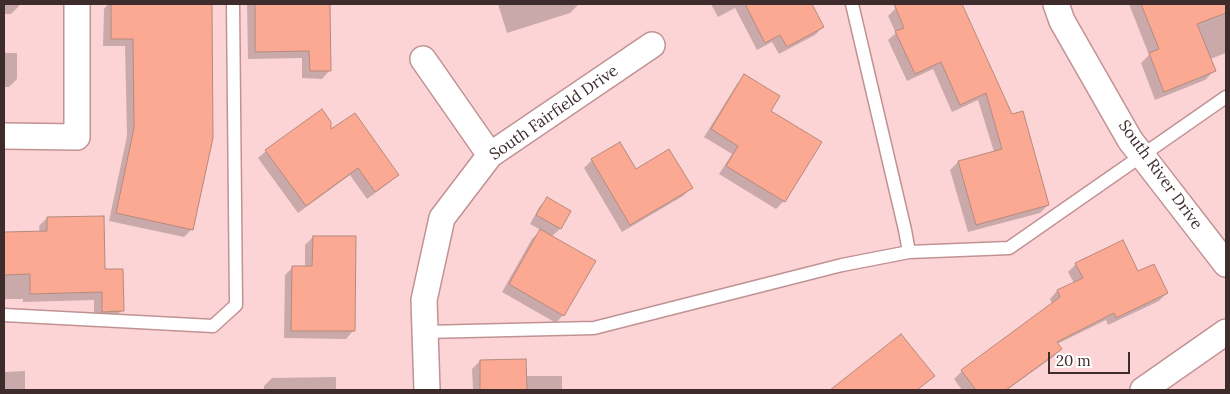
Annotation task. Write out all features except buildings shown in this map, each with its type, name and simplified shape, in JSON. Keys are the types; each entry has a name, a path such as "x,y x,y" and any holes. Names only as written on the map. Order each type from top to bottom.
{"street":[{"path":"4,136 78,136 78,4"},
{"name":"South River Drive","path":"1056,4 1062,21 1130,140 1226,264"},
{"name":"South Fairfield Drive","path":"427,390 424,300 442,218 490,155 652,45"},
{"path":"423,59 490,155"},
{"path":"1143,390 1226,332"}],"lane":[{"path":"4,315 213,326 236,305 233,4"},
{"path":"852,4 909,252"},
{"path":"425,332 594,328 842,266 909,252 1009,248 1226,96"}]}
